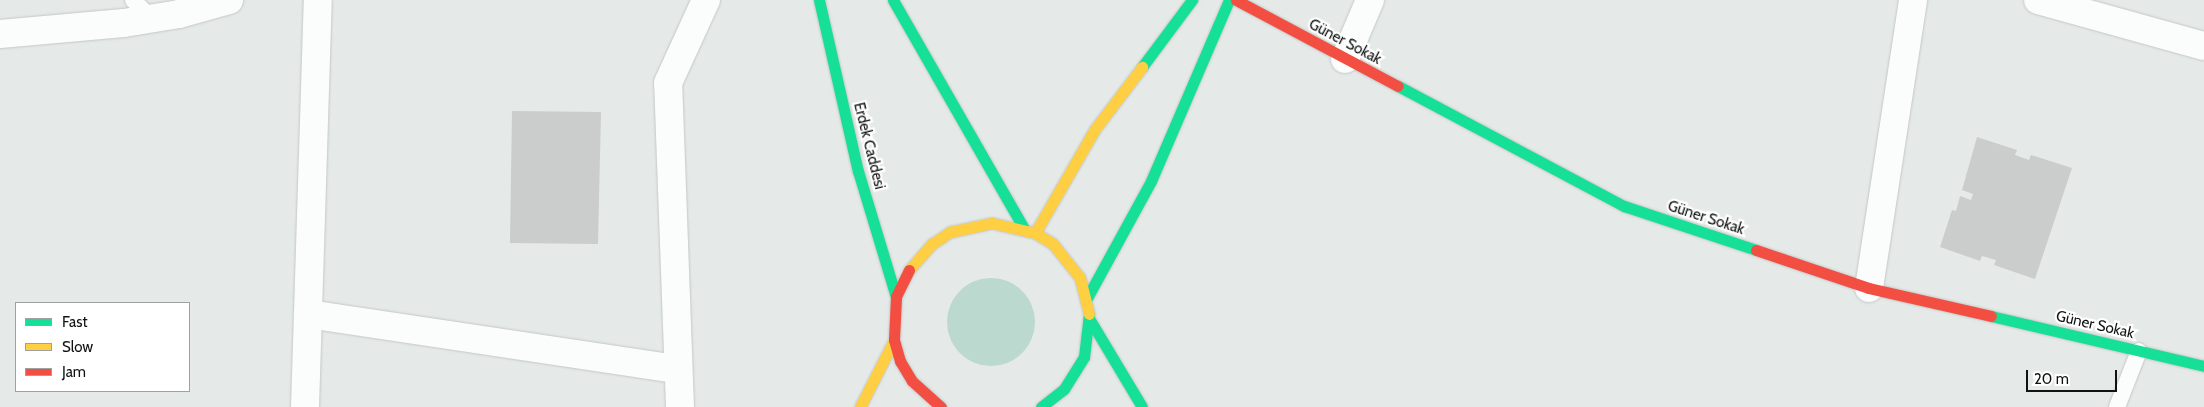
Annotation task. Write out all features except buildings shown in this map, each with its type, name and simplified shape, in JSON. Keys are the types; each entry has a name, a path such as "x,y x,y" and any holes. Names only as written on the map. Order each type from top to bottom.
{"street":[{"path":"0,34 143,10 229,0"},
{"path":"306,407 318,0"},
{"path":"680,407 668,83 706,0"},
{"name":"Erdek Caddesi","path":"819,0 858,171 896,297"},
{"path":"893,0 1030,231 1068,260 1080,278 1087,298 1090,320 1084,357 1076,374 1064,389 1041,407"},
{"path":"1030,231 1095,129 1192,0"},
{"path":"1087,298 1151,181 1229,0"},
{"name":"Güner Sokak","path":"1236,0 1624,206 1869,288 2204,366"},
{"path":"1345,59 1370,0"},
{"path":"1869,288 1913,0"},
{"path":"2038,0 2204,46"},
{"path":"941,407 912,381 900,362 894,340 896,297 903,276 916,259 950,232 992,223 1030,231"},
{"path":"308,314 678,369"},
{"path":"1090,320 1142,407"},
{"path":"860,407 894,340"}],"lane":[{"path":"2117,407 2139,350"}],"green space":[{"path":"991,278 1008,282 1022,291 1031,305 1035,322 1031,339 1022,353 1008,362 991,366 974,362 960,353 951,339 947,322 951,305 960,291 974,282"}],"traffic: fast":[{"path":"819,0 858,171 896,297"},
{"path":"893,0 1024,229"},
{"path":"1142,67 1192,0"},
{"path":"1087,298 1151,181 1229,0"},
{"path":"1398,86 1624,206 1756,250"},
{"path":"1041,407 1064,389 1084,357 1089,314"},
{"path":"1991,316 2204,366"},
{"path":"1090,320 1142,407"}],"traffic: slow":[{"path":"1035,233 1095,129 1142,67"},
{"path":"909,270 932,244 950,232 992,223 1035,233 1053,244 1080,278 1089,314"},
{"path":"860,407 894,340"}],"traffic: jam":[{"path":"1236,0 1398,86"},
{"path":"1756,250 1869,288 1991,316"},
{"path":"909,270 896,297 894,340 900,361 912,381 941,407"}]}
